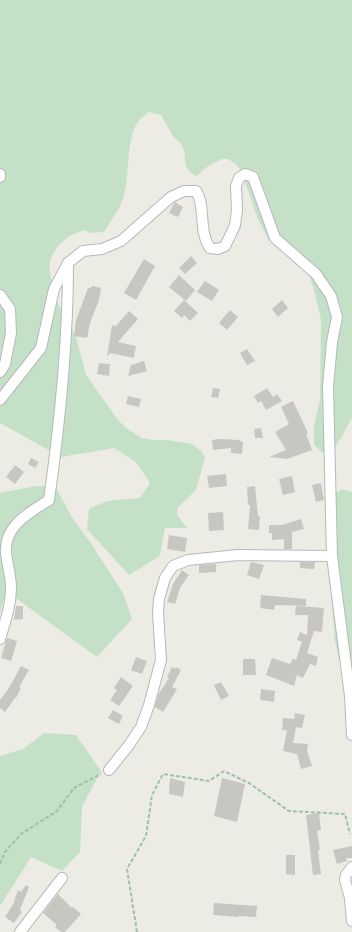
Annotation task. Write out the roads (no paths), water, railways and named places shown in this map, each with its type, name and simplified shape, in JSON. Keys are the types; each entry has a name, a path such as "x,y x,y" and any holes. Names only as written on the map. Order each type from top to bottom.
{"street":[{"path":"0,400 41,348 54,289 68,263 83,251 102,249 122,241 171,196 190,190 196,191 199,195 202,225 206,242 210,248 218,249 224,246 235,225 237,210 236,186 239,178 245,174 253,177 275,238 316,274 331,296 337,317 332,342 328,387 332,556 350,696 352,735"},
{"path":"0,639 10,604 11,586 6,550 7,540 13,528 24,517 49,500 59,423 68,305 68,263"},
{"path":"0,295 10,309 11,333 5,364 0,372"},
{"path":"109,770 130,745 141,727 149,705 161,660 158,599 165,578 174,566 188,560 238,555 332,556"},
{"path":"352,867 346,875 345,880 350,898 352,921"},
{"path":"20,932 62,878"}]}
